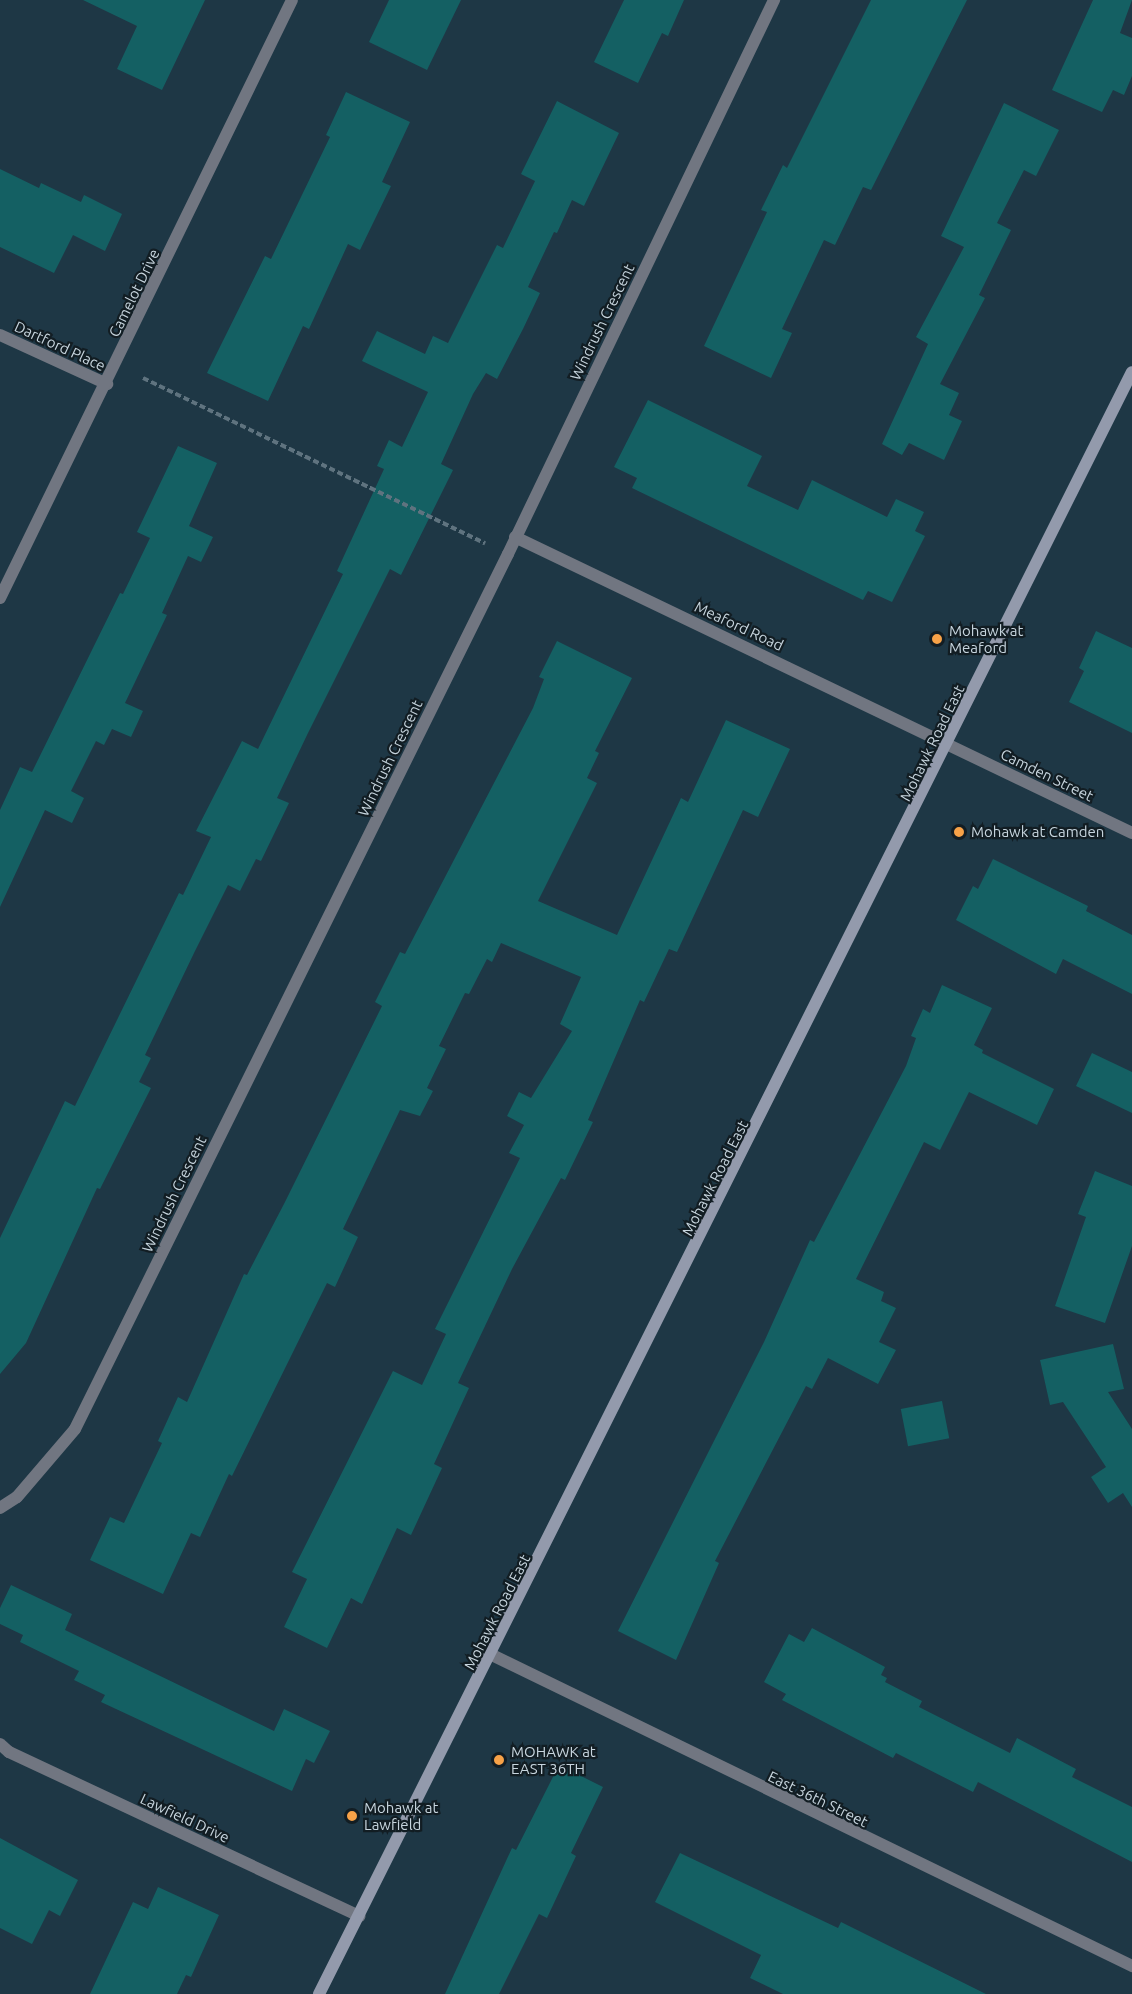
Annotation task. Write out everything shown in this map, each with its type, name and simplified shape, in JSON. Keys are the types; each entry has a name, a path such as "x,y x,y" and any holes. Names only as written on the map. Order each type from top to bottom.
{"main road":[{"name":"Mohawk Road East","path":"319,1994 950,743 1132,372"}],"street":[{"name":"Camelot Drive","path":"0,598 107,384 292,0"},
{"name":"Windrush Crescent","path":"0,1508 17,1497 75,1429 508,554 774,0"},
{"name":"Dartford Place","path":"0,334 107,384"},
{"name":"Meaford Road","path":"515,537 950,743"},
{"name":"Camden Street","path":"950,743 1132,833"},
{"name":"East 36th Street","path":"492,1655 1132,1966"},
{"name":"Lawfield Drive","path":"0,1744 9,1752 359,1916"}],"path":[{"path":"143,378 508,554"}],"building":[{"path":"83,0 205,0 162,90 117,69 137,26"},
{"path":"389,0 461,0 427,70 369,42"},
{"path":"624,0 684,0 668,36 662,33 638,83 594,62"},
{"path":"871,0 967,0 871,190 863,187 835,245 824,240 782,329 792,333 771,378 704,346 767,212 761,210 783,165 787,168"},
{"path":"1093,0 1132,0 1120,33 1132,38 1132,76 1124,95 1113,90 1102,112 1052,90"},
{"path":"346,92 410,122 382,182 391,186 360,250 348,244 309,329 303,326 268,401 207,373 265,256 271,259 330,137 326,135"},
{"path":"557,101 619,133 584,206 572,200 557,233 554,232 528,287 540,293 497,379 486,373 473,394 441,464 453,470 401,575 390,569 308,733 277,798 289,803 261,861 256,859 240,891 228,885 195,951 145,1055 151,1058 139,1082 151,1088 100,1189 97,1188 26,1343 0,1374 0,1238 65,1101 75,1106 179,893 183,895 211,837 196,831 242,741 258,749 343,574 337,571 384,469 377,466 389,440 402,447 428,392 362,361 377,331 425,354 433,336 448,343 497,245 503,248 535,181 521,174"},
{"path":"1004,103 1059,130 1036,176 1024,170 997,223 1011,230 979,295 985,298 940,384 959,393 949,415 962,421 944,460 909,443 902,455 882,444 928,344 916,337 964,247 941,236"},
{"path":"0,169 39,188 41,183 81,202 84,195 122,214 105,251 73,235 54,273 0,247"},
{"path":"648,400 762,456 747,486 798,510 812,480 887,517 896,499 924,512 915,531 925,536 892,602 868,591 863,600 632,488 637,478 614,467"},
{"path":"178,446 217,463 189,526 213,537 201,562 188,556 162,613 167,615 125,703 143,711 131,737 112,729 104,745 96,741 71,791 84,798 72,823 45,810 0,907 0,810 20,767 32,772 120,593 123,594 150,538 137,532"},
{"path":"1096,631 1132,648 1132,733 1069,702 1084,671 1079,668"},
{"path":"557,641 632,678 595,751 599,753 587,778 597,783 538,901 617,935 681,798 688,802 726,720 790,749 758,817 743,810 677,952 669,949 644,1002 640,1000 588,1120 593,1122 565,1180 561,1178 512,1269 458,1383 469,1388 434,1464 442,1468 411,1535 397,1528 362,1604 351,1598 327,1648 284,1627 307,1579 292,1572 393,1371 422,1385 446,1334 435,1329 520,1158 509,1153 524,1125 507,1116 519,1092 531,1098 572,1031 560,1024 581,977 501,943 492,962 487,959 469,994 465,993 439,1046 446,1049 427,1088 433,1091 420,1116 400,1110 343,1229 358,1237 335,1287 327,1283 232,1476 229,1474 200,1537 191,1533 163,1594 90,1560 110,1517 124,1523 162,1443 158,1441 178,1397 187,1402 244,1274 247,1275 285,1202 382,1006 375,1002 400,952 405,954 533,708 544,679 539,677"},
{"path":"993,859 1088,906 1086,911 1132,935 1132,994 1063,959 1056,974 956,920 973,886 978,889"},
{"path":"942,985 992,1008 974,1045 983,1050 982,1053 1054,1089 1037,1125 969,1092 940,1150 924,1142 856,1279 884,1292 881,1301 896,1308 879,1342 896,1350 878,1384 828,1358 812,1389 806,1386 715,1561 719,1563 676,1660 618,1631 764,1342 810,1240 814,1242 906,1066 916,1038 911,1036 923,1009 930,1013"},
{"path":"1092,1053 1132,1072 1132,1113 1076,1086"},
{"path":"1095,1171 1132,1186 1132,1246 1105,1323 1055,1306 1086,1217 1078,1214"},
{"path":"1113,1344 1124,1389 1108,1392 1132,1429 1132,1507 1123,1493 1108,1503 1091,1477 1106,1467 1063,1402 1050,1405 1040,1360"},
{"path":"942,1401 949,1438 908,1446 901,1409"},
{"path":"11,1585 72,1614 65,1630 274,1731 284,1709 330,1731 314,1763 306,1759 292,1791 101,1702 105,1695 74,1680 79,1671 20,1642 23,1635 0,1624 0,1608"},
{"path":"812,1628 885,1667 881,1675 887,1678 885,1682 922,1701 919,1707 1010,1753 1017,1738 1076,1769 1072,1777 1132,1807 1132,1862 978,1782 973,1792 896,1753 893,1758 782,1700 786,1694 764,1682 789,1634 804,1642"},
{"path":"559,1765 603,1787 571,1853 576,1856 547,1918 539,1914 499,1994 445,1994 512,1848 516,1850"},
{"path":"0,1838 78,1880 60,1916 49,1910 32,1944 0,1928"},
{"path":"680,1853 838,1928 841,1922 986,1994 783,1994 750,1978 761,1955 655,1902"},
{"path":"158,1887 219,1915 191,1977 186,1975 177,1994 90,1994 133,1902 148,1909"}],"place":[{"name":"Mohawk at Meaford","path":"937,639"},
{"name":"Mohawk at Camden","path":"959,832"},
{"name":"MOHAWK at EAST 36TH","path":"499,1760"},
{"name":"Mohawk at Lawfield","path":"352,1816"}]}
